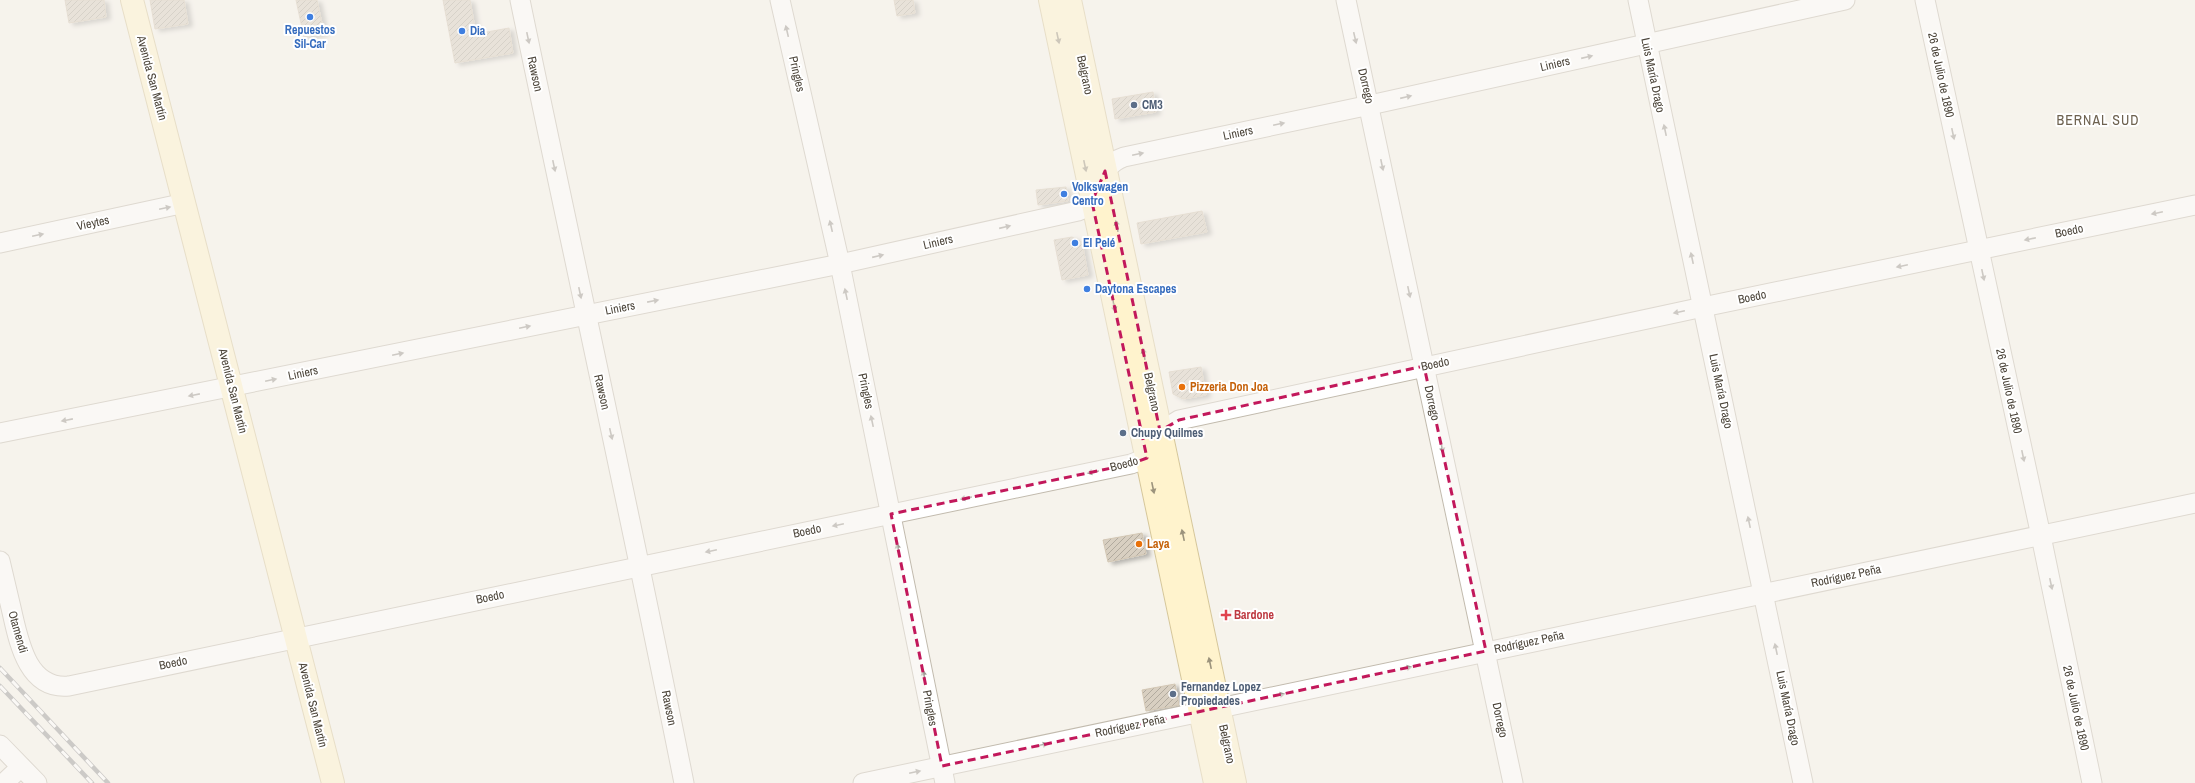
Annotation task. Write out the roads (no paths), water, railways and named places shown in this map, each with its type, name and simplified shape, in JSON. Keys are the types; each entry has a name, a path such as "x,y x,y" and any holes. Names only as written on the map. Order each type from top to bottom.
{"main road":[{"name":"Avenida San Martín","path":"132,0 333,783"},
{"name":"Belgrano","path":"1050,0 1146,458 1210,709 1235,783"},
{"name":"Belgrano","path":"1070,0 1162,438 1210,709 1215,783"}],"street":[{"name":"Rawson","path":"520,0 585,315 640,566 684,783"},
{"name":"Pringles","path":"780,0 840,264 944,775"},
{"name":"Dorrego","path":"1346,0 1370,105 1513,783"},
{"name":"Luis María Drago","path":"1638,0 1803,783"},
{"name":"Liniers","path":"0,433 232,388 840,264 1078,211 1085,208 1092,202 1105,172 1113,160 1845,0"},
{"name":"26 de Julio de 1890","path":"1925,0 2041,536 2092,783"},
{"name":"Vieytes","path":"0,243 185,203"},
{"name":"Boedo","path":"59,687 1131,464 1146,458 1171,425 1179,420 1424,366 2195,205"},
{"name":"Rodríguez Peña","path":"863,783 944,775 1210,709 2195,503"},
{"name":"Otamendi","path":"0,561 20,646 26,660 32,670 46,683 59,687"},
{"path":"0,745 37,783"},
{"path":"4,783 21,767"}],"railway":[{"path":"0,668 108,783"},
{"path":"0,686 92,783"}],"place":[{"name":"Repuestos Sil-Car","path":"310,17"},
{"name":"Dia","path":"462,31"},
{"name":"CM3","path":"1134,105"},
{"name":"Volkswagen Centro","path":"1064,194"},
{"name":"El Pelé","path":"1075,243"},
{"name":"Daytona Escapes","path":"1087,289"},
{"name":"Pizzeria Don Joa","path":"1182,387"},
{"name":"Chupy Quilmes","path":"1123,433"},
{"name":"Laya","path":"1139,544"},
{"name":"Bardone","path":"1226,615"},
{"name":"Fernandez Lopez Propiedades","path":"1173,694"}],"district":[{"name":"BERNAL SUD","path":"2098,120"}]}
